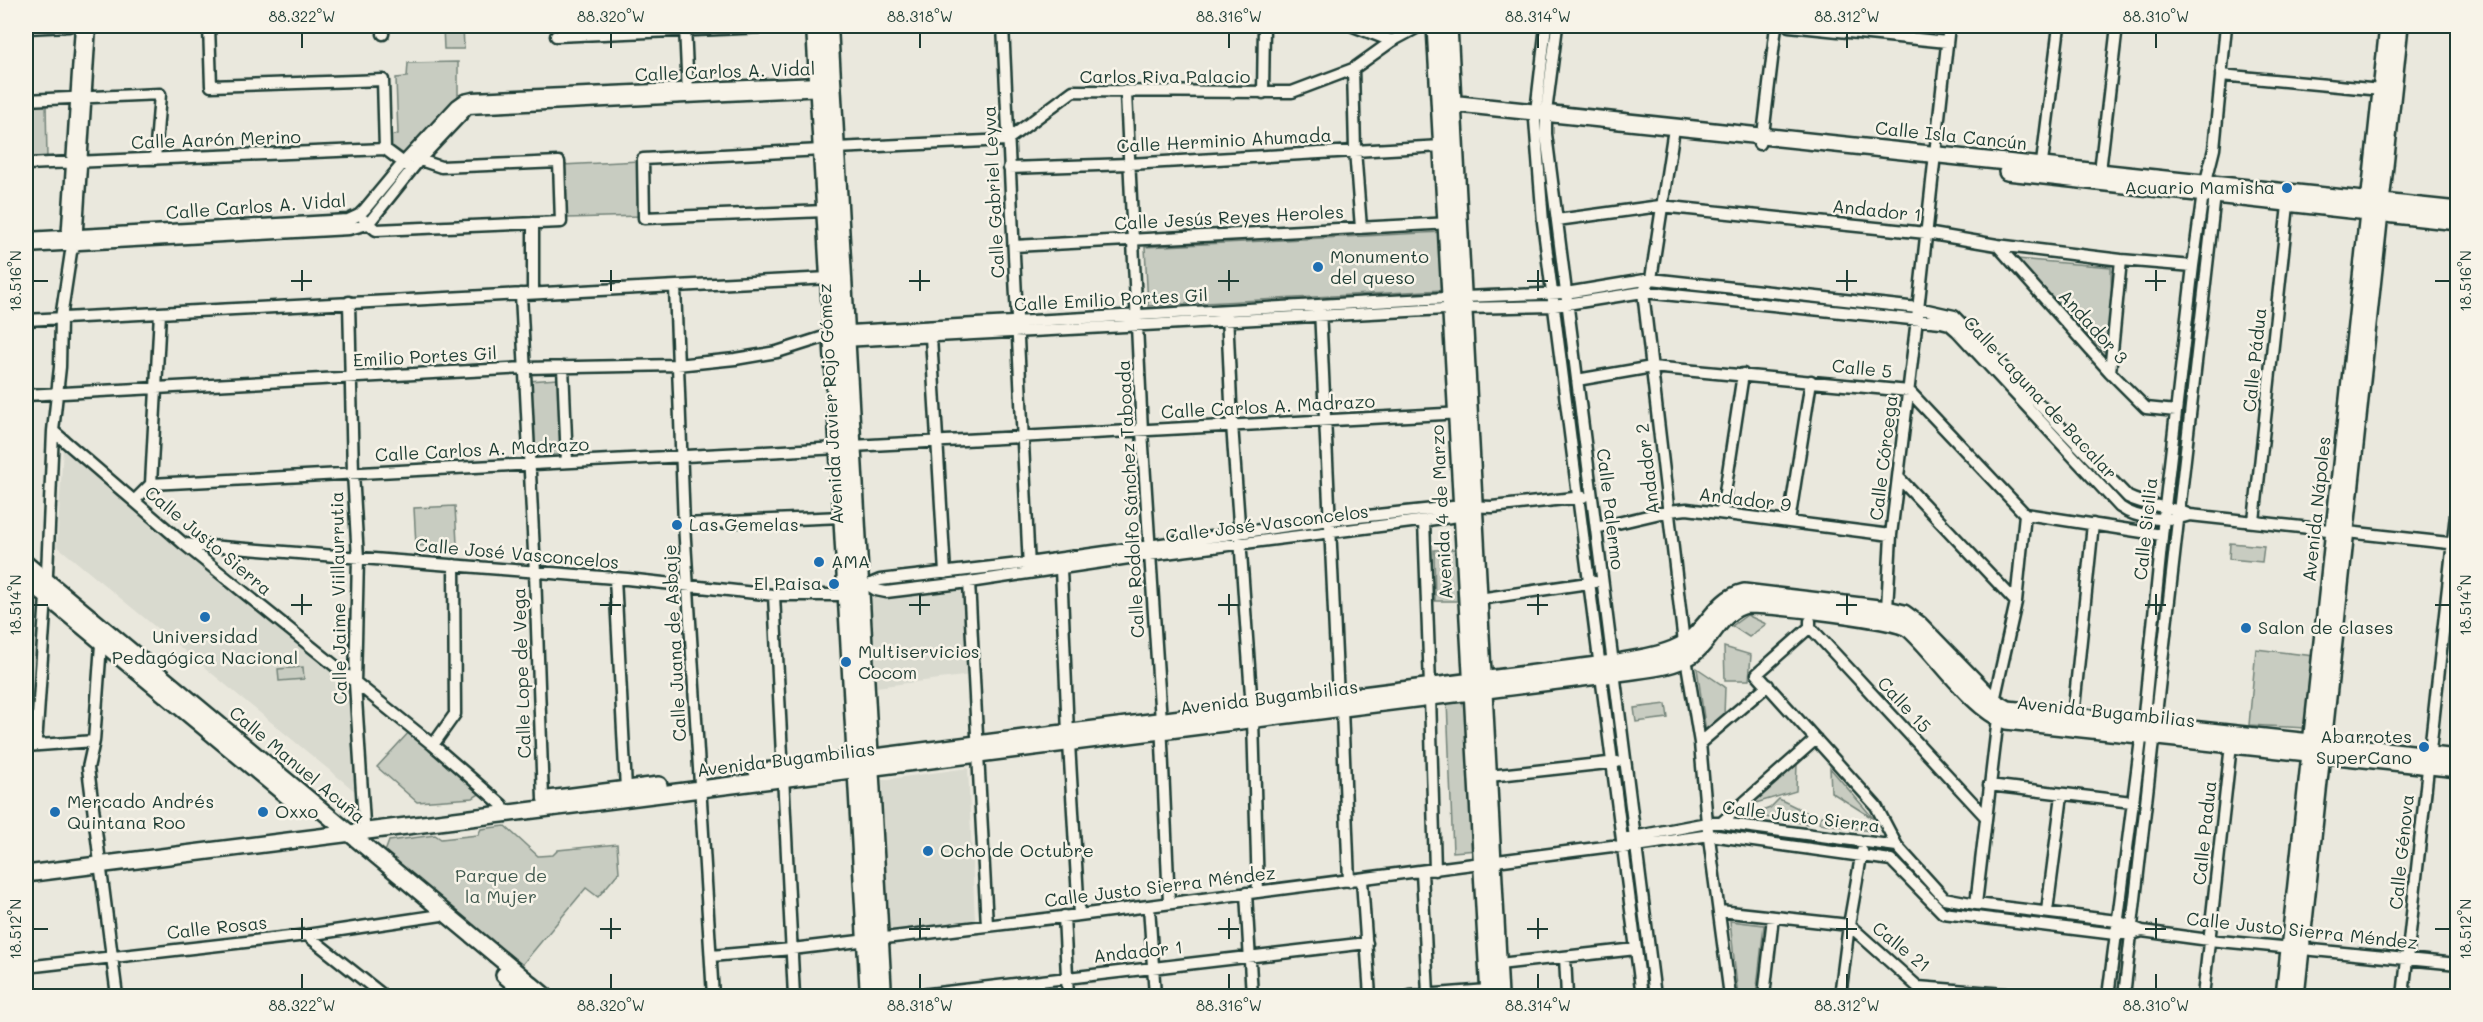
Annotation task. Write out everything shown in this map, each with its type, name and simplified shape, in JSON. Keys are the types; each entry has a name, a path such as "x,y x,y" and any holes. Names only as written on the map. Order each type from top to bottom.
{"main road":[{"name":"Avenida Javier Rojo Gómez","path":"815,26 829,149 836,337"},
{"name":"Avenida Javier Rojo Gómez","path":"823,88 829,26"},
{"name":"Avenida 4 de Marzo","path":"1435,26 1447,106 1442,146 1453,223"},
{"name":"Avenida 4 de Marzo","path":"1449,26 1447,106 1492,994"},
{"name":"Avenida Nápoles","path":"2374,207 2381,90 2388,26"},
{"name":"Avenida Nápoles","path":"2284,996 2295,947 2374,207 2400,26"},
{"name":"Calle Isla Cancún","path":"1447,106 1935,159 2208,185"},
{"name":"Calle Isla Cancún","path":"1540,116 1673,135 1761,140"},
{"name":"Avenida Javier Rojo Gómez","path":"829,149 825,211 829,278 858,588 863,764 873,939 883,996"},
{"name":"Calle Isla Cancún","path":"2041,170 2100,171 2374,207 2457,222"},
{"name":"Calle Isla Cancún","path":"2374,207 2457,210"},
{"name":"Avenida Javier Rojo Gómez","path":"846,447 842,517 858,588"},
{"name":"Avenida 4 de Marzo","path":"1468,510 1479,598 1478,686 1489,776 1487,862 1499,964 1492,994"},
{"name":"Calle Manuel Acuña","path":"26,564 46,590 101,644 545,996"},
{"name":"Calle Manuel Acuña","path":"26,579 46,590 337,831"},
{"name":"Avenida Bugambilias","path":"1685,651 1725,602 1744,592 1866,612 1894,622 1910,630 1988,712 1998,718 2014,722 2148,730 2429,761 2457,769"},
{"name":"Avenida Bugambilias","path":"26,874 100,860 1607,669 1672,650 1699,649 1729,614 1740,607 1754,605 1810,611 1866,612 1887,609 1904,613 1919,624 1994,701 2017,710 2073,717 2231,745 2316,748"},
{"name":"Avenida Bugambilias","path":"2429,761 2457,758"},
{"name":"Avenida Bugambilias","path":"337,831 364,823 504,809 543,799 626,789 700,785"},
{"name":"Avenida Bugambilias","path":"26,864 100,860"},
{"name":"Calle Manuel Acuña","path":"442,915 529,996"},
{"name":"Avenida Javier Rojo Gómez","path":"869,996 873,939"},
{"name":"Avenida Nápoles","path":"2295,947 2296,996"}],"street":[{"path":"26,28 69,26"},
{"path":"81,26 81,97 77,161 71,242 61,318 46,590 31,745 94,741"},
{"path":"81,97 90,26"},
{"path":"209,26 211,86 383,80 386,148 411,162 441,167 559,162 561,222 376,230 360,215"},
{"path":"556,36 685,28 791,26"},
{"name":"Calle Gabriel Leyva","path":"1003,26 1029,568"},
{"path":"1263,93 1264,26"},
{"path":"1353,26 1392,41"},
{"name":"Carlos Riva Palacio","path":"1007,140 1073,91 1292,92 1353,69 1392,41 1420,26"},
{"name":"Calle Palermo","path":"1546,26 1540,116 1543,222 1589,584 1626,761 1655,996"},
{"name":"Calle Palermo","path":"1557,26 1540,116 1557,220 1603,581 1612,763 1619,844 1642,996"},
{"path":"1761,140 1776,26"},
{"path":"1789,26 1947,42"},
{"name":"Calle Córcega","path":"1887,609 1891,535 1949,26"},
{"path":"2041,170 2059,26"},
{"path":"2100,171 2117,26"},
{"name":"Calle Sicilia","path":"2124,996 2136,930 2164,513 2193,266 2214,150 2226,26"},
{"path":"685,28 688,93"},
{"path":"1353,69 1355,150 1361,228"},
{"path":"2221,75 2381,90"},
{"name":"Calle Carlos A. Vidal","path":"26,247 348,220 360,215 411,162 464,100 823,88"},
{"name":"Calle Rodolfo Sánchez Taboada","path":"1126,93 1142,431 1161,726 1169,903"},
{"path":"26,100 160,94 155,159"},
{"path":"1643,291 1651,279 1660,206 1673,135"},
{"path":"825,211 644,218 644,159 1007,140"},
{"name":"Calle Herminio Ahumada","path":"1009,168 1129,164 1442,146"},
{"name":"Calle Aarón Merino","path":"26,164 386,148"},
{"name":"Calle Carlos A. Vidal","path":"26,238 71,242 350,228 368,224 411,162"},
{"name":"Calle Sicilia","path":"2108,996 2132,802 2148,730 2178,514 2208,185"},
{"name":"Calle Pádua","path":"2254,521 2289,197"},
{"name":"Andador 1","path":"1557,220 1660,206 1926,233 1996,245 2193,266"},
{"path":"533,222 533,293"},
{"name":"Calle Jesús Reyes Heroles","path":"1014,246 1453,223"},
{"name":"Andador 3","path":"1996,245 2110,372 2146,408 2176,411"},
{"path":"2110,372 2121,260"},
{"path":"26,320 829,278"},
{"name":"Calle Laguna de Bacalar","path":"1457,303 1554,306 1567,299 1651,279 1918,308 1954,316 2128,497 2164,513"},
{"name":"Calle Juana de Asbaje","path":"675,287 684,524 713,996"},
{"name":"Calle Laguna de Bacalar","path":"1457,303 1552,293 1567,299 1643,291 1949,324 2120,507 2130,514 2178,514"},
{"name":"Andador 2","path":"1643,291 1685,651 1700,743 1707,823 1730,996"},
{"name":"Calle Lope de Vega","path":"521,294 535,572 543,799"},
{"name":"Calle Jaime Viillaurrutia","path":"349,302 353,473 358,558 355,683 364,823"},
{"name":"Calle Emilio Portes Gil","path":"836,337 1457,303"},
{"path":"1320,310 1349,881"},
{"path":"134,501 151,484 160,313"},
{"path":"1227,315 1239,539 1252,715 1258,892"},
{"name":"Calle Emilio Portes Gil","path":"836,337 931,337 1017,327"},
{"name":"Emilio Portes Gil","path":"26,395 525,368 677,365 777,352 836,337"},
{"path":"931,337 945,573"},
{"path":"562,367 567,462"},
{"name":"Calle 5","path":"1577,380 1652,367 1909,391 2025,514"},
{"path":"1722,512 1743,374"},
{"path":"1789,522 1811,381"},
{"name":"Calle Carlos A. Madrazo","path":"151,484 1463,413"},
{"name":"Calle Justo Sierra","path":"53,431 184,544 433,745 504,809"},
{"path":"1899,478 2016,602"},
{"name":"Calle José Vasconcelos","path":"184,544 615,578 774,595 858,588 886,592 969,582 1029,568 1149,550 1331,526 1592,496"},
{"name":"Calle Génova","path":"2403,996 2455,544 2457,496"},
{"name":"Andador 9","path":"1596,528 1687,509 1891,535"},
{"name":"Calle José Vasconcelos","path":"1331,526 1424,521 1468,510"},
{"path":"1994,701 2016,602 2025,514 2162,535"},
{"path":"2178,514 2455,544"},
{"path":"684,524 842,517"},
{"path":"1424,521 1435,870"},
{"path":"2073,717 2093,524"},
{"name":"Calle José Vasconcelos","path":"858,588 880,580 945,573 1029,568 1061,569 1149,550"},
{"path":"433,745 455,714 454,565"},
{"path":"1061,569 1079,915"},
{"path":"615,578 626,789"},
{"path":"1479,598 1603,581"},
{"path":"969,582 987,925"},
{"path":"774,595 794,996"},
{"path":"1810,611 1810,627 1757,674 1876,806 1897,846"},
{"name":"Calle 15","path":"1810,627 1985,816"},
{"path":"101,644 94,741 88,768 117,996"},
{"path":"1700,743 1768,685"},
{"path":"1976,904 1998,718"},
{"path":"1721,824 1816,739"},
{"name":"Calle Padua","path":"2203,996 2231,745"},
{"path":"1489,776 1626,761"},
{"path":"1989,785 2132,802"},
{"path":"2047,911 2062,795"},
{"name":"Calle Justo Sierra","path":"1619,844 1707,823 1897,846 1944,897 1976,904 2117,921 2136,930"},
{"name":"Calle Justo Sierra","path":"1636,841 1710,835 1891,860 1943,913 2115,934 2136,930"},
{"path":"1840,996 1849,925 1864,842"},
{"name":"Calle Justo Sierra Méndez","path":"711,956 792,949 1079,915 1362,880 1619,844"},
{"path":"1422,872 1428,994"},
{"path":"1362,880 1370,996"},
{"path":"1246,893 1251,996"},
{"path":"1149,906 1155,996"},
{"name":"Calle 21","path":"1720,911 1849,925 1918,992 2029,996"},
{"name":"Calle Rosas","path":"26,967 307,935 442,915"},
{"path":"1064,916 1068,996"},
{"path":"1764,996 1773,917"},
{"name":"Calle Justo Sierra Méndez","path":"2136,930 2209,940 2457,964"},
{"path":"307,935 384,996"},
{"name":"Andador 1","path":"912,996 952,994 1066,977 1367,943"},
{"path":"1499,964 1636,948"},
{"path":"1565,957 1567,996"},
{"path":"1011,985 1011,996"},
{"path":"1410,996 1492,994"}],"shaded area":[{"name":"Universidad Pedagógica Nacional","path":"63,448 352,688 356,792 57,546"},
{"path":"966,586 971,675 876,687 870,598"},
{"name":"Ocho de Octubre","path":"968,768 975,921 888,933 882,780"}],"green space":[{"path":"443,26 463,26 464,49 444,49"},
{"path":"458,62 458,98 404,154 389,144 390,136 398,134 396,78 407,77 408,63"},
{"path":"46,102 47,160 26,161 26,104"},
{"path":"639,161 641,216 567,218 562,165"},
{"path":"1443,232 1443,290 1148,306 1145,247"},
{"path":"2017,259 2111,267 2112,324 2109,357"},
{"path":"558,379 562,455 534,455 528,381"},
{"path":"455,506 457,544 416,546 414,508"},
{"path":"2230,543 2264,546 2262,562 2229,559"},
{"path":"1456,549 1457,601 1435,601 1434,550"},
{"path":"26,588 44,603 32,734 26,734"},
{"path":"1747,615 1766,624 1749,637 1732,626"},
{"path":"1724,647 1751,655 1749,680 1725,680"},
{"path":"2256,649 2314,656 2305,728 2249,725"},
{"path":"303,667 304,679 279,681 278,669"},
{"path":"1697,668 1725,687 1724,716 1706,732"},
{"path":"1469,699 1477,850 1453,852 1447,701"},
{"path":"1666,704 1668,718 1636,722 1634,708"},
{"path":"410,731 481,793 473,798 417,802 377,767"},
{"path":"1797,764 1796,791 1749,805"},
{"path":"1830,768 1874,819 1831,792"},
{"path":"1779,799 1808,813 1807,824 1752,815 1770,808"},
{"path":"1821,816 1862,820 1877,832 1819,823"},
{"name":"Parque de la Mujer","path":"505,826 538,856 553,855 558,850 617,844 619,872 598,897 586,888 521,966 385,852 389,841 435,835 441,839 478,835 481,829"},
{"path":"1730,921 1764,925 1756,996 1738,996"}],"place":[{"name":"Acuario Mamisha","path":"2287,188"},
{"name":"Monumento del queso","path":"1318,267"},
{"name":"Las Gemelas","path":"677,525"},
{"name":"AMA","path":"819,562"},
{"name":"El Paisa","path":"834,584"},
{"name":"Universidad Pedagógica Nacional","path":"205,617"},
{"name":"Salon de clases","path":"2246,628"},
{"name":"Multiservicios Cocom","path":"846,662"},
{"name":"Abarrotes SuperCano","path":"2424,747"},
{"name":"Mercado Andrés Quintana Roo","path":"55,812"},
{"name":"Oxxo","path":"263,812"},
{"name":"Ocho de Octubre","path":"928,851"}]}
